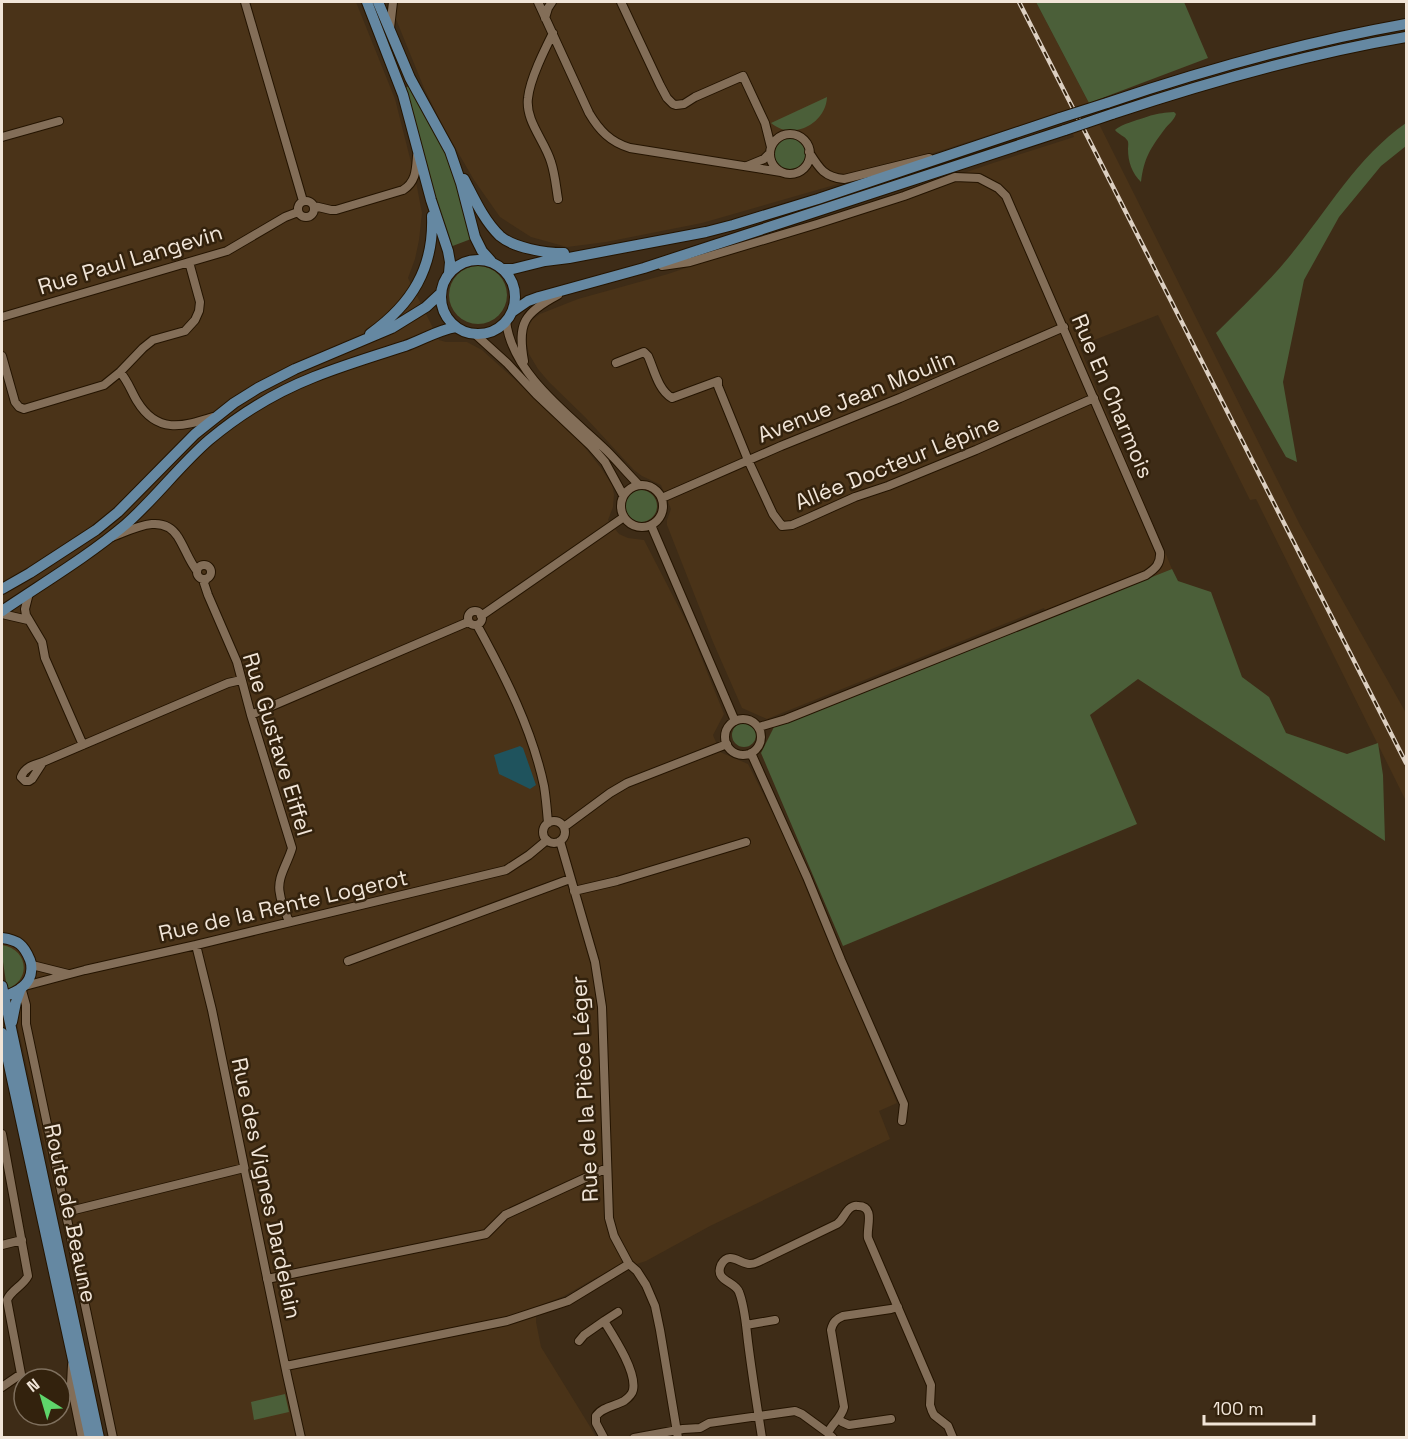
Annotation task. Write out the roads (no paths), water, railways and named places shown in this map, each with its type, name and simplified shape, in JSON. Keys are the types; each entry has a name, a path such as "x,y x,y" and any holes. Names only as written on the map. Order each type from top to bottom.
{"main road":[{"path":"367,2 403,95 431,200 448,251 449,273"},
{"path":"378,2 410,78 482,212 497,232 519,246 560,253 603,250"},
{"path":"503,269 513,269 720,229 1228,65 1368,31 1407,24"},
{"path":"491,261 468,260 457,265 443,283 440,294 444,313 449,321 465,332 487,333 497,328 528,302 572,287 644,268 1112,114 1227,78 1368,44 1407,37"},
{"path":"450,151 475,237 482,251 503,269 513,285 515,303 509,317"},
{"path":"352,345 392,316 413,292 429,255 432,238 431,200"},
{"path":"2,589 57,557 103,524 132,499 175,453 234,403 276,379 392,328 420,311 440,294"},
{"path":"2,613 106,540 141,510 208,441 236,419 265,401 312,378 411,344 439,331 456,327"},
{"path":"2,929 27,951 32,964 30,978 21,987 6,1031"},
{"path":"2,938 16,942"},
{"name":"Route de Beaune","path":"21,987 14,992 2,993 6,1031 90,1437"},
{"name":"Route de Beaune","path":"6,1031 99,1437"}],"street":[{"path":"245,2 303,201"},
{"path":"390,31 393,2"},
{"path":"538,2 594,122 609,138 618,143 630,148 787,174 799,171 808,162 809,152"},
{"path":"545,18 550,2"},
{"path":"621,2 669,102 676,105 684,104 742,76 765,123 772,164 781,172"},
{"path":"553,33 531,84 527,101 535,129 551,161 558,199"},
{"path":"2,137 60,121"},
{"path":"765,123 784,135"},
{"path":"746,166 764,159 774,142 790,134 801,137 819,167 834,178 844,179 956,153"},
{"path":"303,201 314,206 336,210 403,190 414,179 418,146"},
{"name":"Rue En Charmois","path":"644,268 690,262 904,196 955,177 979,178 998,188 1010,204 1160,552 1161,558 1154,570 1146,575 808,710 759,727"},
{"path":"303,201 298,207 298,212 303,217 310,217 314,206"},
{"name":"Rue Paul Langevin","path":"2,317 227,251 285,217 298,212"},
{"path":"2,356 15,402 24,409 104,385 153,340 184,332 195,320 201,302 189,262"},
{"path":"526,370 521,343 522,327 531,313 572,287"},
{"path":"509,317 509,338 526,370 536,383 639,485"},
{"name":"Avenue Jean Moulin","path":"662,498 1064,327"},
{"path":"476,334 591,446 604,462 623,495"},
{"path":"616,363 644,352 648,356 663,391 672,398 718,381 748,460"},
{"path":"120,372 128,381 137,402 150,418 171,426 190,424 216,416"},
{"name":"Allée Docteur Lépine","path":"748,460 773,514 782,526 792,525 855,497 976,450 1094,398"},
{"path":"639,485 648,485 656,490 662,498 663,507 660,518 651,525 641,527 631,524 624,517 621,506 623,495 630,488 639,485"},
{"path":"251,715 473,624 481,623 482,616 624,517"},
{"name":"Rue Gustave Eiffel","path":"106,540 141,526 165,525 172,529 178,537 197,571 203,565 209,568 210,574 204,583 237,662 292,848 279,885 280,896 289,922"},
{"path":"651,525 735,721"},
{"path":"29,593 25,609 28,620 42,642 45,658 83,745"},
{"path":"482,616 474,611 468,615 509,684 531,740 545,789 548,823"},
{"path":"2,613 28,620"},
{"path":"43,762 228,683 241,681"},
{"path":"750,720 759,727 761,741 751,753 739,754 727,744 726,732 735,721 750,720"},
{"path":"564,827 627,783 727,744"},
{"path":"751,753 904,1104 902,1121"},
{"path":"552,821 559,822 564,827 565,833 560,841 553,843 543,835 544,828 552,821"},
{"name":"Rue de la Rente Logerot","path":"21,987 506,870 547,840"},
{"name":"Rue de la Pièce Léger","path":"560,841 595,962 600,989 609,1218 614,1236 629,1264 637,1271 646,1285 656,1310 677,1434"},
{"path":"574,891 617,881 746,842"},
{"path":"348,961 570,879"},
{"name":"Rue des Vignes Dardelain","path":"196,945 301,1437"},
{"name":"Rue de la Rente Logerot","path":"32,964 69,974"},
{"path":"21,987 26,1005 26,1024 113,1437"},
{"path":"2,1134 4,1158 28,1276 9,1296 5,1309 21,1374 2,1388"},
{"path":"66,1212 244,1168"},
{"path":"267,1279 486,1234 505,1215 607,1168"},
{"path":"762,1437 746,1325 738,1290 725,1281 721,1275 721,1266 724,1261 732,1258 749,1264 758,1262 837,1224 849,1209 862,1206 870,1217 867,1229 868,1238 931,1385 932,1411 948,1426 953,1437"},
{"path":"2,1245 22,1240"},
{"path":"286,1366 507,1321 568,1301 629,1264"},
{"path":"830,1435 831,1426 839,1419 843,1407 832,1324 843,1316 898,1307"},
{"path":"579,1341 584,1335 618,1312"},
{"path":"746,1325 775,1320"},
{"path":"604,1321 622,1351 633,1384 633,1390 628,1398 602,1410 596,1416 596,1423 604,1437"},
{"name":"Route de Beaune","path":"72,1356 71,1384 82,1437"},
{"path":"634,1437 677,1434 709,1424 795,1411 830,1435"},
{"path":"839,1419 849,1425 891,1419"}],"water":[{"path":"520,746 523,748 536,785 530,789 499,774 494,755"}],"railway":[{"path":"1019,2 1406,763"}]}
